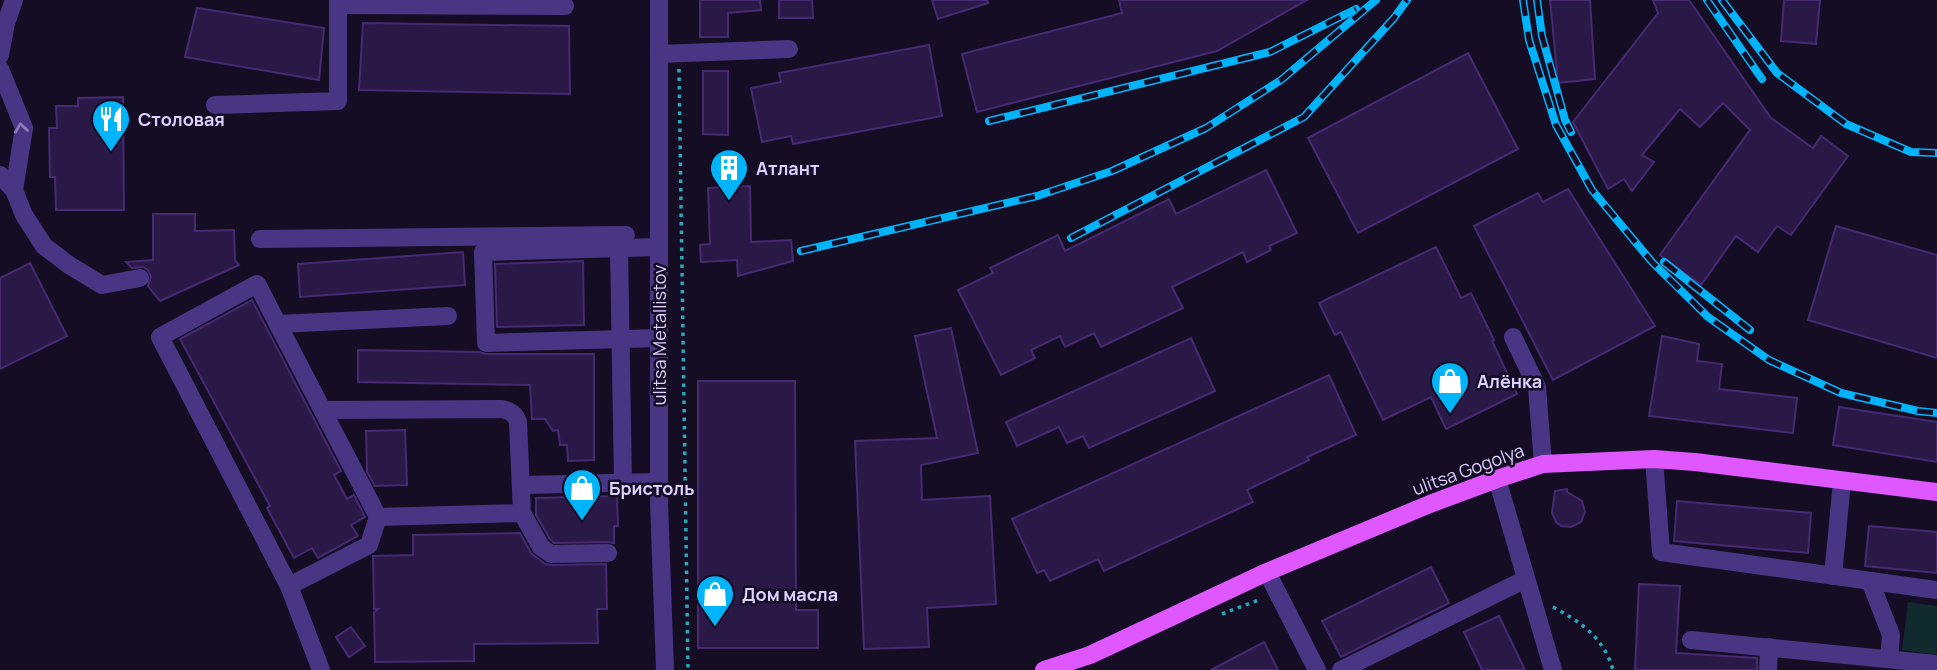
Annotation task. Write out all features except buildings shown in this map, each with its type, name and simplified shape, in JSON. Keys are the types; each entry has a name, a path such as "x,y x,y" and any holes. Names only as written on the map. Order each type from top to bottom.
{"main road":[{"name":"ulitsa Gogolya","path":"1044,670 1090,655 1267,572 1497,479 1543,464 1654,459 1937,492"}],"street":[{"path":"0,55 14,0"},
{"name":"ulitsa Metallistov","path":"659,0 659,482 664,670"},
{"path":"215,105 338,101 338,3 565,6"},
{"path":"659,54 789,49"},
{"path":"0,69 24,128 14,190"},
{"path":"0,176 14,190 24,215 44,246 69,265 102,285 140,278"},
{"path":"260,239 622,242 659,247"},
{"path":"622,242 483,252 486,344 659,338"},
{"path":"622,242 620,340 623,483"},
{"path":"289,586 369,545 378,517 257,284 160,337 289,586 321,670"},
{"path":"278,324 448,316"},
{"path":"1513,337 1537,387 1543,464"},
{"path":"323,410 509,411 518,422 522,513 541,547 547,553 608,553"},
{"path":"1654,459 1661,552 1937,590"},
{"path":"1497,479 1553,670"},
{"path":"1833,576 1842,481"},
{"path":"521,485 659,482"},
{"path":"378,517 522,513"},
{"path":"1267,572 1317,670"},
{"path":"1341,670 1526,579"},
{"path":"1870,581 1891,635 1889,659"},
{"path":"1691,639 1937,664"},
{"path":"1768,670 1769,647"}],"path":[{"path":"679,53 688,670"},
{"path":"1532,598 1568,615 1598,639 1614,670"}],"green space":[{"path":"1908,602 1937,606 1937,655 1902,650"}],"railway":[{"path":"801,251 1037,196 1112,171 1206,128 1281,80 1376,0"},
{"path":"1071,238 1304,117 1394,18 1407,0"},
{"path":"1523,0 1529,40 1556,125 1592,190 1652,262 1708,317 1769,360 1841,393 1937,413"},
{"path":"1537,0 1542,36 1565,120 1571,132"},
{"path":"1707,0 1762,79"},
{"path":"1722,0 1777,73 1846,124 1911,152 1937,153"},
{"path":"989,121 1270,52 1356,9"},
{"path":"1664,262 1750,330"}],"place":[{"name":"Столовая","path":"111,153"},
{"name":"Атлант","path":"729,202"},
{"name":"Алёнка","path":"1450,415"},
{"name":"Бристоль","path":"582,522"},
{"name":"Дом масла","path":"715,628"}]}
